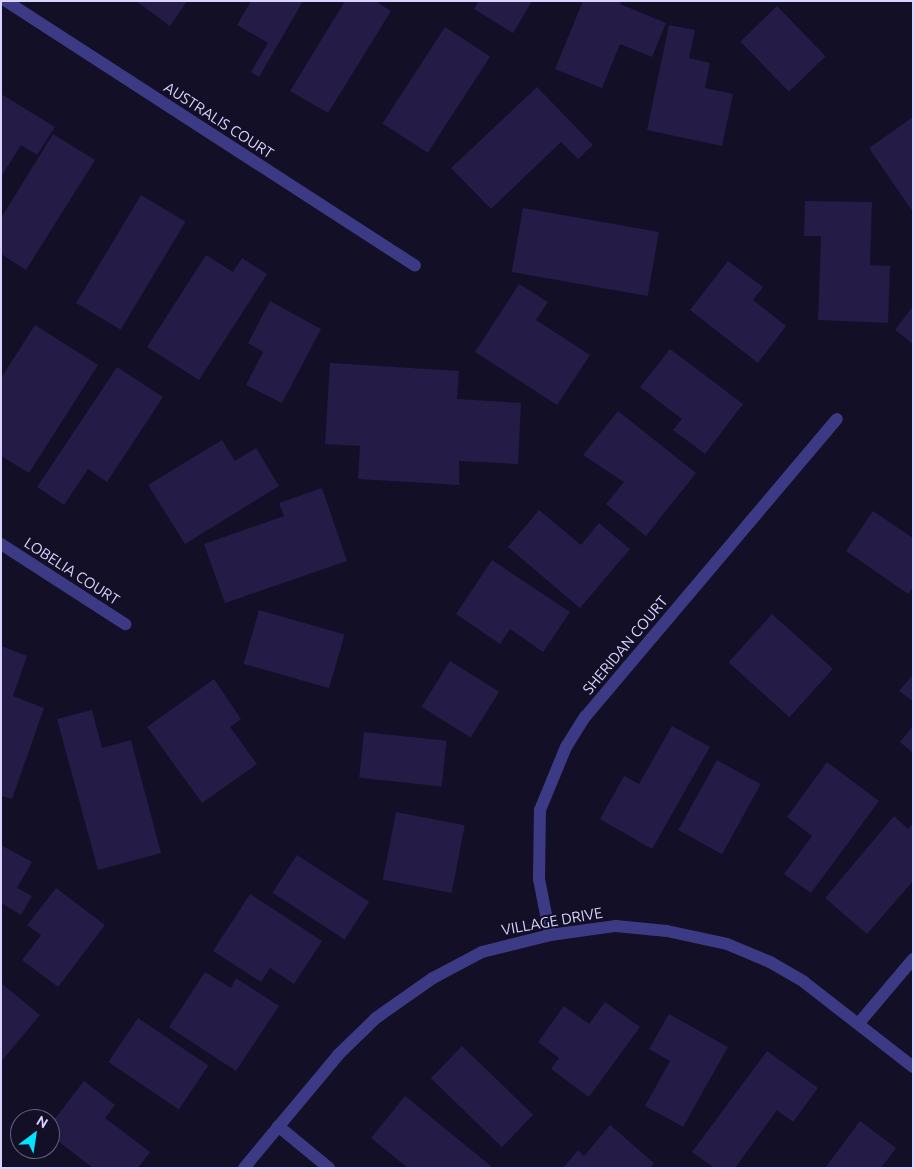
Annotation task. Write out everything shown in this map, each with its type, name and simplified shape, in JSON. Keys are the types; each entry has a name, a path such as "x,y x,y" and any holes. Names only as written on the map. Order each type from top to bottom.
{"street":[{"name":"AUSTRALIS COURT","path":"6,1 415,266"},
{"name":"SHERIDAN COURT","path":"550,935 539,879 540,810 566,747 586,717 837,419"},
{"name":"LOBELIA COURT","path":"1,544 125,624"},
{"name":"VILLAGE DRIVE","path":"244,1168 338,1055 376,1018 433,978 482,952 550,935 616,926 667,931 727,944 770,962 798,978 913,1067"},
{"path":"859,1024 913,959"},
{"path":"278,1126 329,1168"}],"building":[{"path":"136,1 187,1 170,26"},
{"path":"251,1 303,1 259,77 251,72 268,43 237,25"},
{"path":"345,1 375,1 391,11 328,113 290,91"},
{"path":"479,1 532,1 513,33 474,9"},
{"path":"583,1 621,1 620,4 666,23 652,57 620,44 602,88 555,69"},
{"path":"777,6 826,56 789,92 740,41"},
{"path":"669,25 695,30 689,58 710,63 705,88 733,94 722,146 647,130"},
{"path":"445,27 490,56 428,153 382,123"},
{"path":"537,87 593,145 578,159 561,142 491,209 451,168"},
{"path":"1,94 55,127 37,155 21,145 1,177"},
{"path":"913,117 913,212 869,148"},
{"path":"53,134 95,160 26,270 1,254 1,218"},
{"path":"141,195 186,222 121,330 76,303"},
{"path":"805,201 872,202 870,265 890,266 888,323 818,320 821,236 804,236"},
{"path":"523,208 659,232 648,296 512,272"},
{"path":"206,255 233,272 242,258 267,274 199,380 147,347"},
{"path":"728,261 763,287 753,300 786,326 758,363 690,310"},
{"path":"519,284 548,302 536,320 590,355 557,405 475,352"},
{"path":"270,301 321,329 282,403 246,385 263,352 248,343"},
{"path":"913,306 913,344 895,330"},
{"path":"35,325 98,365 29,473 1,456 1,378"},
{"path":"670,349 743,404 705,454 673,430 682,419 640,387"},
{"path":"330,363 459,371 457,399 521,403 518,464 459,461 459,485 358,479 360,446 325,444"},
{"path":"117,367 163,397 107,482 88,469 64,505 37,487"},
{"path":"618,411 696,473 646,536 606,504 624,482 583,455"},
{"path":"222,440 235,461 256,448 279,486 185,544 148,485"},
{"path":"322,488 347,561 225,603 204,544 284,516 279,503"},
{"path":"539,510 581,545 599,523 630,549 580,608 508,547"},
{"path":"873,511 913,538 913,587 908,594 846,551"},
{"path":"492,560 570,612 543,652 510,629 500,644 456,614"},
{"path":"259,610 345,635 329,688 244,664"},
{"path":"772,614 833,669 789,717 729,662"},
{"path":"1,646 27,656 13,696 44,708 12,799 1,796"},
{"path":"450,661 499,692 471,738 421,707"},
{"path":"913,675 913,701 899,691"},
{"path":"214,679 241,719 230,727 257,764 202,803 147,727"},
{"path":"92,710 102,748 131,740 161,853 98,870 57,719"},
{"path":"672,726 710,747 652,849 600,819 624,776 639,784"},
{"path":"913,726 913,753 900,742"},
{"path":"364,732 447,741 442,786 359,778"},
{"path":"717,760 761,784 722,854 678,830"},
{"path":"827,762 879,801 811,893 784,874 812,836 787,817"},
{"path":"396,812 465,825 452,893 383,880"},
{"path":"894,816 908,829 913,823 913,881 867,934 825,898"},
{"path":"1,845 32,862 17,888 32,896 21,915 1,903"},
{"path":"297,855 369,902 345,940 272,893"},
{"path":"56,888 105,925 58,987 22,960 41,935 27,925"},
{"path":"250,894 322,941 294,984 270,968 261,982 213,951"},
{"path":"205,972 231,988 236,978 279,1006 236,1071 169,1027"},
{"path":"1,983 40,1015 1,1062"},
{"path":"605,1002 640,1027 589,1097 551,1069 559,1058 538,1042 564,1006 589,1024"},
{"path":"669,1014 728,1047 683,1127 645,1106 670,1061 649,1049"},
{"path":"138,1018 208,1066 179,1109 108,1062"},
{"path":"462,1046 533,1115 502,1147 431,1078"},
{"path":"767,1051 818,1088 793,1122 777,1110 735,1168 714,1168 692,1152"},
{"path":"84,1081 115,1105 105,1118 150,1152 138,1168 93,1168 60,1143 60,1112"},
{"path":"405,1096 491,1166 490,1168 408,1168 371,1138"},
{"path":"860,1121 896,1148 881,1168 825,1168"},
{"path":"610,1125 654,1163 650,1168 563,1168 578,1150 584,1156"}]}
